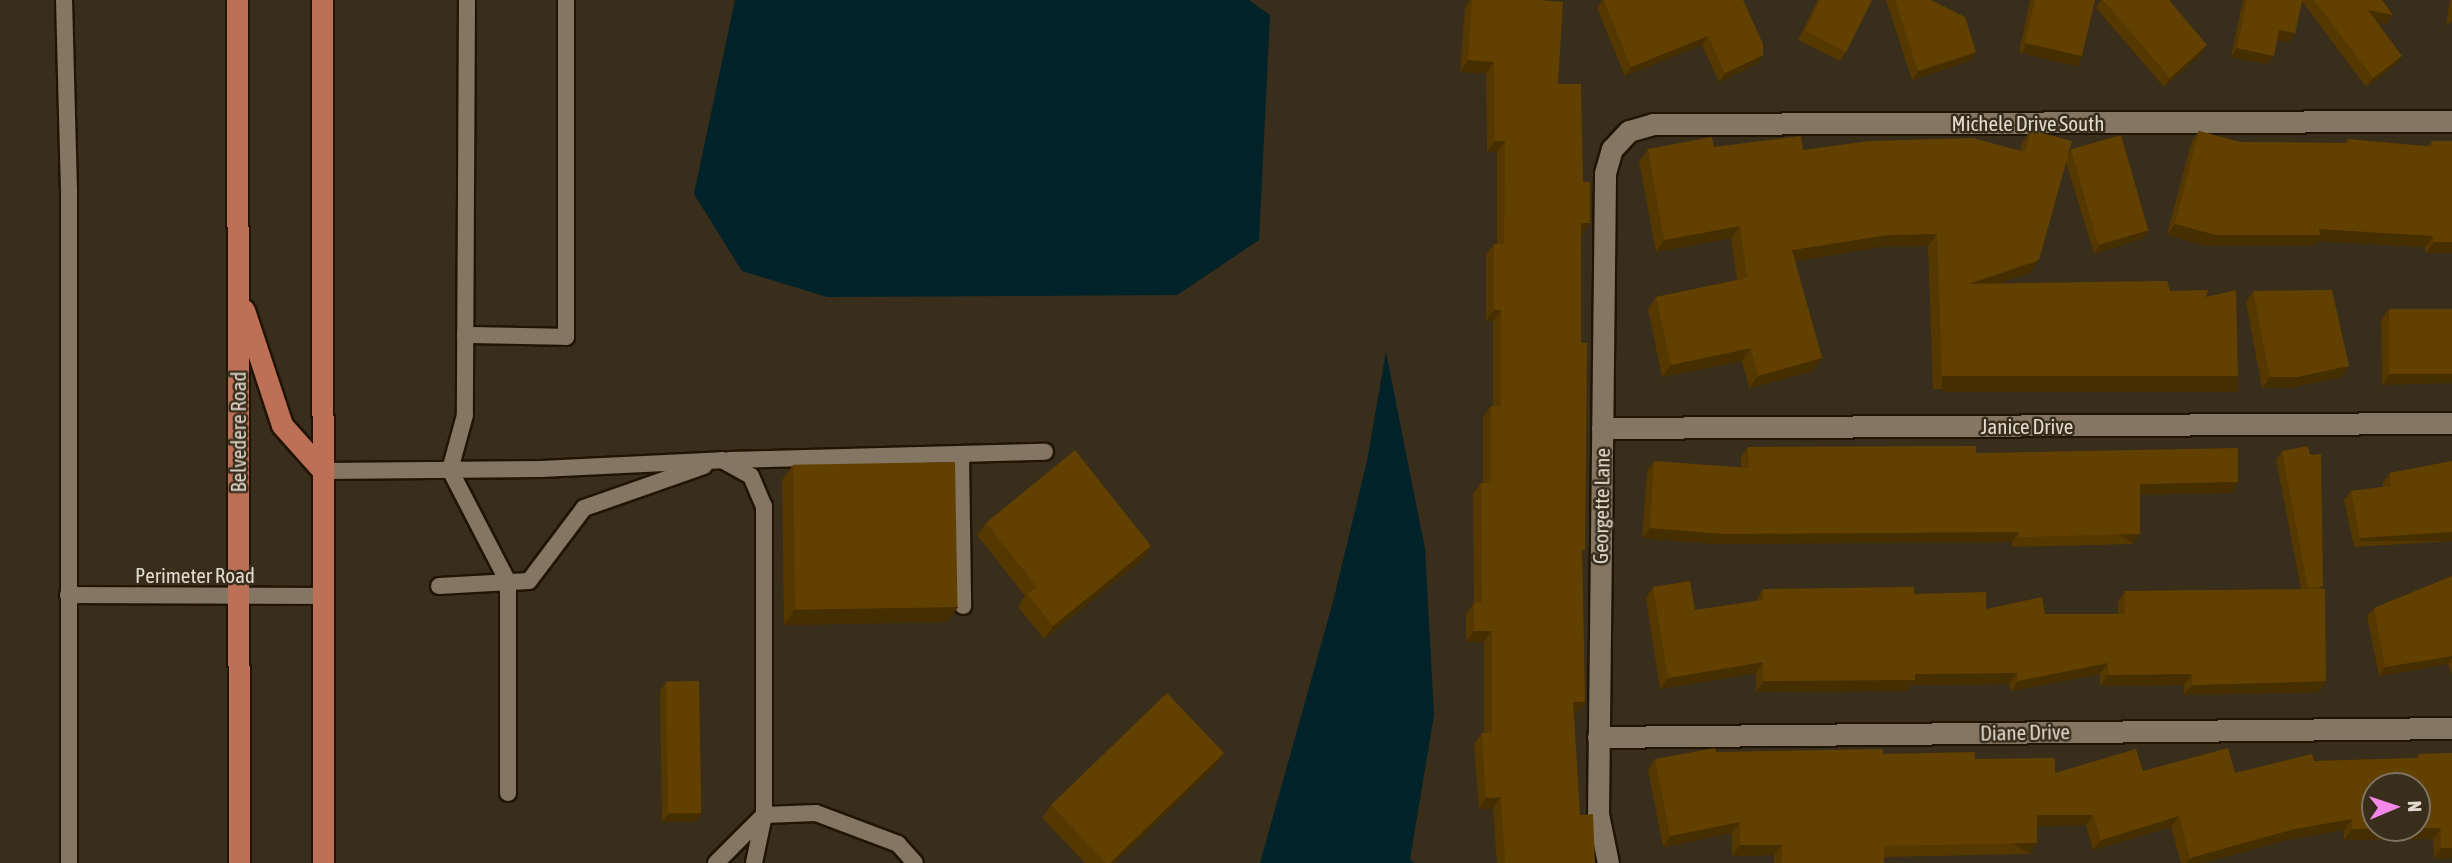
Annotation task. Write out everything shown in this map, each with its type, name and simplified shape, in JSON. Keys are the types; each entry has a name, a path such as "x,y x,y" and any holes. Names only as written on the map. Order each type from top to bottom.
{"main road":[{"name":"Belvedere Road","path":"237,0 239,863"},
{"path":"322,0 323,863"},
{"path":"236,284 282,425 323,471"}],"street":[{"name":"Michele Drive South","path":"1612,149 1629,131 1653,124 2452,121"},
{"name":"Georgette Lane","path":"1608,863 1598,814 1598,737 1605,173 1612,149"},
{"name":"Janice Drive","path":"1602,428 2452,424"},
{"name":"Diane Drive","path":"1598,737 2452,728"}],"lane":[{"path":"64,0 69,190 69,863"},
{"path":"467,0 465,415 450,470 508,582 508,793"},
{"path":"465,335 566,337 566,0"},
{"path":"323,471 450,470 1045,452"},
{"path":"961,454 963,606"},
{"path":"439,586 529,581 584,509 722,460 751,476 764,506 764,815 754,863"},
{"name":"Perimeter Road","path":"68,595 323,596"},
{"path":"716,863 764,815 816,813 898,844 915,863"}],"water":[{"path":"735,0 1249,0 1270,15 1259,240 1177,295 827,297 742,271 694,194"},
{"path":"1386,352 1425,549 1434,715 1410,859 1414,863 1260,863 1333,602 1367,461"}],"building":[{"path":"1472,0 1563,2 1558,84 1581,84 1583,182 1590,182 1590,223 1581,223 1581,343 1587,343 1585,550 1582,550 1585,702 1573,702 1580,815 1593,814 1595,863 1505,863 1501,797 1486,798 1482,733 1492,733 1492,631 1474,631 1474,603 1482,603 1481,483 1491,483 1491,406 1501,406 1501,310 1494,310 1494,244 1504,244 1505,141 1495,141 1494,62 1468,60"},
{"path":"1604,0 1743,0 1763,44 1763,55 1725,73 1708,36 1631,67"},
{"path":"1820,0 1872,0 1846,52 1805,31"},
{"path":"1895,0 1931,0 1965,17 1976,52 1918,71"},
{"path":"2035,0 2095,0 2082,56 2025,43"},
{"path":"2103,0 2169,0 2207,45 2170,78"},
{"path":"2247,0 2302,0 2295,33 2279,30 2274,56 2237,48"},
{"path":"2314,0 2382,0 2393,15 2368,10 2402,56 2373,78"},
{"path":"2031,130 2072,141 2039,260 1968,284 2167,281 2170,291 2208,290 2206,297 2236,290 2238,376 1942,376 1937,234 1888,235 1792,250 1822,358 1758,376 1751,348 1671,365 1656,297 1747,278 1740,226 1664,240 1648,149 1712,137 1714,147 1801,136 1803,150 1869,141 1973,138 2025,152"},
{"path":"2199,131 2240,142 2348,143 2348,139 2432,147 2432,141 2452,141 2452,242 2434,242 2433,236 2319,229 2320,235 2216,235 2175,224"},
{"path":"2121,135 2148,230 2098,244 2071,149"},
{"path":"2332,290 2349,366 2297,377 2270,377 2253,291"},
{"path":"2389,309 2452,309 2452,374 2389,374"},
{"path":"1976,446 1976,453 2238,448 2238,482 2140,484 2140,534 2019,537 2019,532 1723,534 1650,528 1654,461 1749,468 1748,447"},
{"path":"2308,446 2310,455 2321,454 2323,586 2308,588 2282,451"},
{"path":"1075,450 1151,546 1053,626 1027,594 1037,587 986,523"},
{"path":"2452,461 2452,532 2360,538 2351,491 2390,486 2390,473"},
{"path":"955,462 958,607 796,610 793,465"},
{"path":"2452,576 2452,656 2385,667 2374,608"},
{"path":"1690,581 1695,610 1763,600 1763,589 1914,587 1914,594 1986,592 1986,609 2042,597 2045,614 2125,614 2125,591 2325,589 2326,681 2192,685 2192,674 2108,675 2108,663 2018,681 2017,673 1915,674 1915,680 1763,681 1763,662 1668,678 1653,587"},
{"path":"699,681 701,813 668,814 666,682"},
{"path":"1167,693 1224,753 1110,863 1106,863 1051,805"},
{"path":"1715,748 1716,752 1883,749 1883,754 1975,752 1975,759 2055,758 2055,773 2136,749 2143,771 2228,748 2235,773 2312,754 2314,761 2419,758 2419,754 2452,753 2452,848 2441,848 2441,828 2431,828 2431,772 2361,772 2361,829 2352,829 2352,819 2294,829 2190,858 2179,816 2101,840 2093,815 2037,815 2037,843 1884,846 1884,863 1782,863 1782,845 1740,845 1740,822 1670,836 1655,759"}]}
